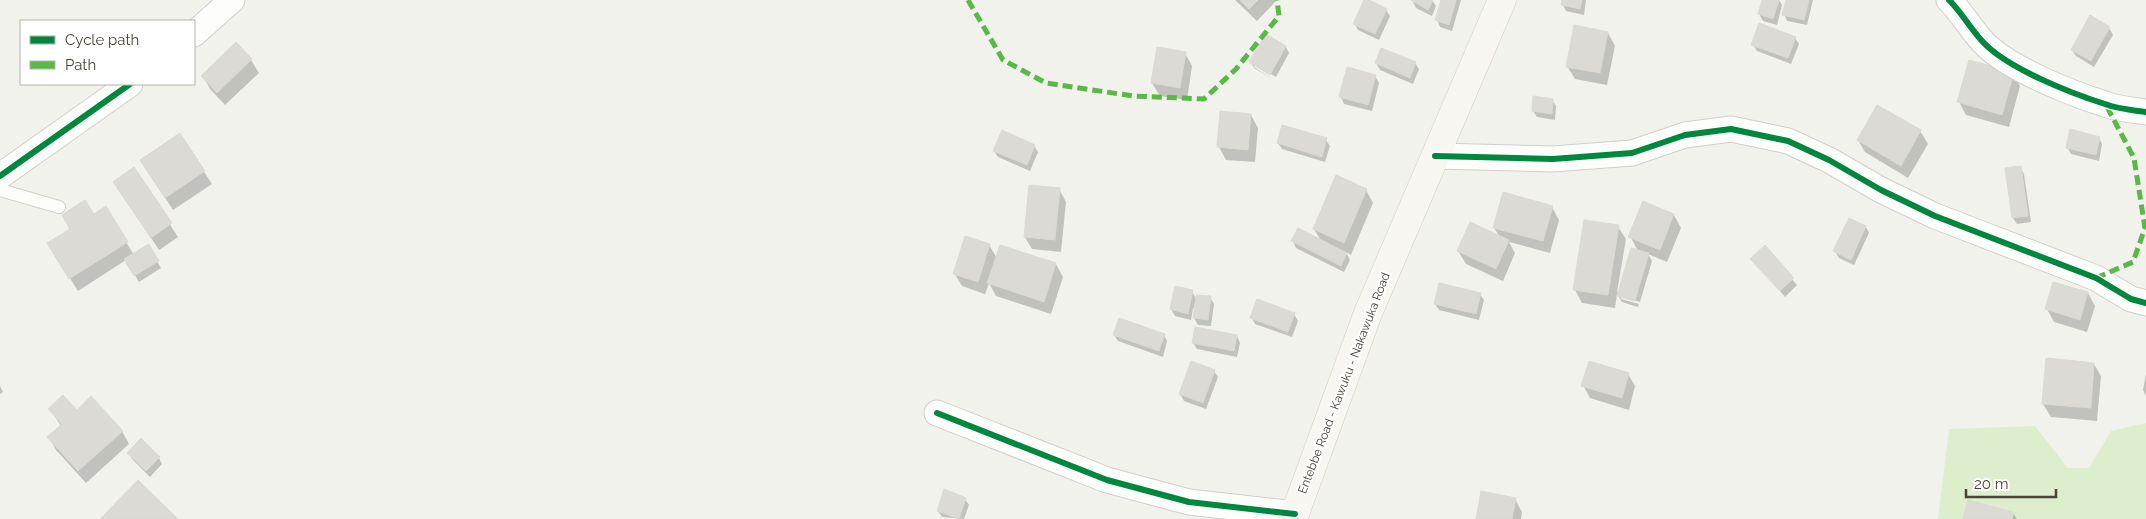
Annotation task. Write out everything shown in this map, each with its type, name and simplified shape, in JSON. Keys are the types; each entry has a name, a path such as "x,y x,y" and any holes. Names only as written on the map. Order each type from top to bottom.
{"main road":[{"name":"Entebbe Road - Kawuku - Nakawuka Road","path":"1294,517 1368,313 1502,0"}],"street":[{"path":"195,33 232,0"},
{"path":"1949,0 1962,13 1983,42 2011,64 2106,105 2146,112"},
{"path":"0,176 129,85"},
{"path":"1435,156 1553,159 1632,153 1685,135 1731,130 1788,141 1829,160 1881,190 1935,216 2096,278 2130,299 2146,303"},
{"path":"937,413 1107,480 1189,502 1294,517"}],"lane":[{"path":"0,190 59,207"}],"green space":[{"path":"2146,423 2146,519 1938,519 1949,429 2035,426 2068,468 2089,468 2111,431"}],"building":[{"path":"1240,0 1258,0 1249,9"},
{"path":"1364,0 1369,0 1387,9 1375,34 1353,24"},
{"path":"1411,0 1433,0 1428,10"},
{"path":"1441,0 1456,0 1449,25 1435,20"},
{"path":"1562,0 1582,0 1580,9 1561,5"},
{"path":"1762,0 1779,0 1773,19 1758,14"},
{"path":"1786,0 1809,0 1804,20 1782,15"},
{"path":"2090,15 2110,27 2091,61 2071,50"},
{"path":"1759,23 1796,37 1788,58 1751,45"},
{"path":"1574,25 1608,32 1600,73 1566,67"},
{"path":"1266,34 1286,46 1270,75 1249,62"},
{"path":"236,42 252,59 217,93 201,76"},
{"path":"1157,47 1186,52 1180,88 1151,83"},
{"path":"1381,48 1416,62 1410,78 1375,63"},
{"path":"1969,60 2014,72 2002,115 1957,102"},
{"path":"1347,67 1376,75 1368,105 1339,97"},
{"path":"1533,96 1553,99 1552,114 1532,111"},
{"path":"1877,105 1921,130 1901,166 1857,140"},
{"path":"1220,111 1251,114 1248,150 1217,147"},
{"path":"1282,125 1327,138 1322,157 1277,143"},
{"path":"2070,129 2100,137 2096,155 2066,148"},
{"path":"1002,130 1035,145 1027,165 993,151"},
{"path":"180,133 205,171 165,198 140,160"},
{"path":"2021,166 2028,216 2012,218 2005,168"},
{"path":"134,167 172,223 151,238 113,182"},
{"path":"1336,175 1367,189 1344,243 1313,229"},
{"path":"1029,185 1060,188 1055,240 1024,237"},
{"path":"1503,192 1553,206 1543,241 1493,228"},
{"path":"85,200 94,214 106,206 128,242 69,279 47,243 70,229 62,215"},
{"path":"1643,201 1674,214 1660,250 1628,237"},
{"path":"1849,218 1866,226 1851,260 1833,251"},
{"path":"1584,220 1619,225 1608,295 1573,290"},
{"path":"1470,222 1509,240 1496,269 1457,251"},
{"path":"1298,228 1347,253 1341,266 1291,241"},
{"path":"965,236 990,244 978,282 953,274"},
{"path":"149,244 159,261 134,276 124,259"},
{"path":"1000,245 1056,263 1044,302 987,283"},
{"path":"1765,245 1794,278 1780,291 1750,259"},
{"path":"1631,248 1649,253 1635,301 1617,296"},
{"path":"2053,282 2088,292 2080,320 2045,309"},
{"path":"1439,283 1481,293 1476,314 1434,304"},
{"path":"1175,286 1193,290 1188,314 1170,309"},
{"path":"1196,295 1211,296 1208,320 1193,318"},
{"path":"1257,299 1295,313 1288,332 1250,318"},
{"path":"1119,318 1165,334 1159,351 1113,335"},
{"path":"1195,327 1237,335 1234,351 1192,343"},
{"path":"2046,358 2094,363 2091,408 2042,404"},
{"path":"1191,361 1215,370 1203,403 1179,394"},
{"path":"1589,361 1629,373 1622,398 1581,386"},
{"path":"63,395 77,410 91,396 123,431 78,471 47,437 62,424 48,409"},
{"path":"141,438 160,457 146,471 127,453"},
{"path":"138,480 178,519 100,519"},
{"path":"944,489 966,498 959,519 937,511"},
{"path":"1481,491 1516,498 1512,519 1476,519"},
{"path":"1968,500 2014,512 2012,519 1963,519"}],"marked path":[{"path":"968,0 1003,60 1046,83 1133,96 1204,99 1236,69 1279,16 1277,0"},
{"path":"2096,278 2133,262 2145,228 2134,158 2106,105"}],"cycle path":[{"path":"1949,0 1983,42 2007,61 2040,79 2091,99 2115,107 2146,112"},
{"path":"0,176 129,85"},
{"path":"1435,156 1553,159 1632,153 1685,135 1731,129 1788,141 1829,160 1881,190 1935,216 2096,278 2131,299 2146,303"},
{"path":"937,413 1107,480 1189,502 1295,514"}]}
